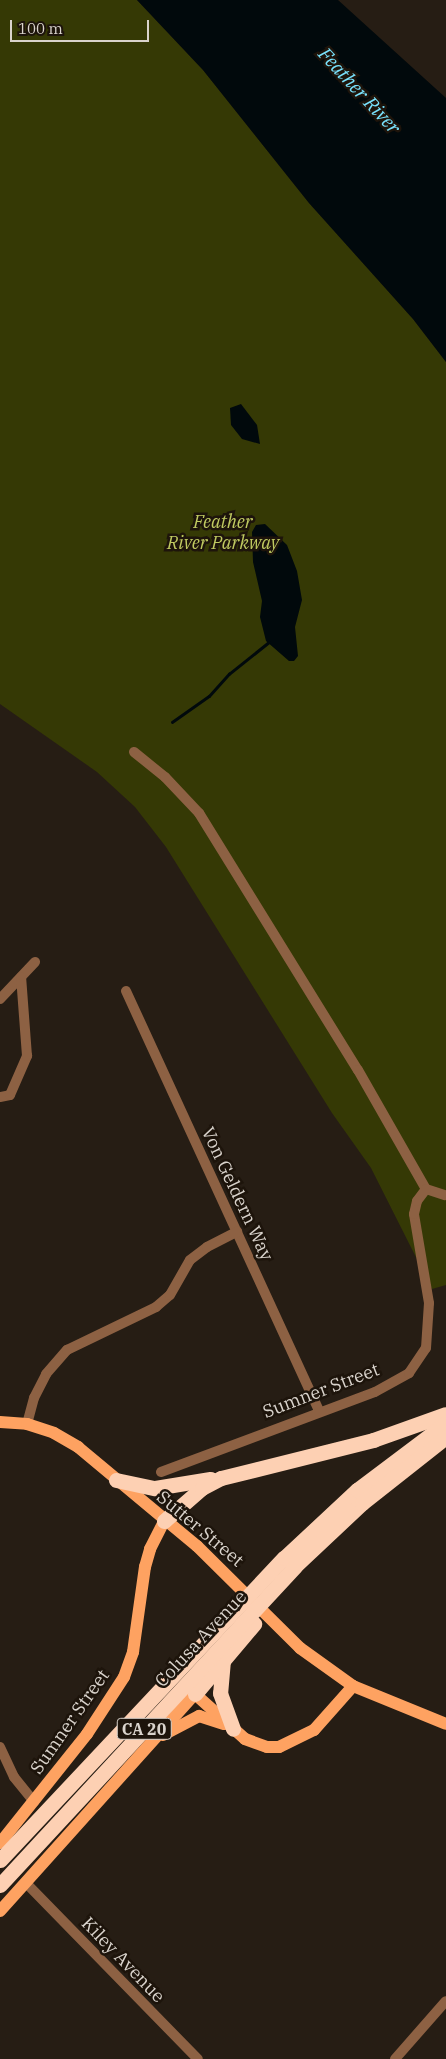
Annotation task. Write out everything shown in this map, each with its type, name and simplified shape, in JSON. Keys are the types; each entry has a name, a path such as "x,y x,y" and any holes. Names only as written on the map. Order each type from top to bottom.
{"highway":[{"path":"116,1480 155,1488 222,1478 393,1435 446,1414"},
{"name":"Colusa Avenue","path":"0,1884 238,1625 358,1490 446,1423"},
{"name":"Colusa Avenue","path":"274,1585 381,1487 446,1437"},
{"path":"164,1521 202,1488 222,1478"},
{"path":"233,1729 220,1693 224,1660 238,1625 274,1585"},
{"name":"Colusa Avenue","path":"0,1860 238,1625"},
{"path":"196,1694 224,1660"}],"main road":[{"name":"Sutter Street","path":"0,1422 27,1424 54,1433 78,1447 236,1582 300,1648 353,1686 446,1724"},
{"name":"Sumner Street","path":"0,1843 87,1734 124,1677 133,1652 147,1558 164,1521"},
{"path":"196,1694 245,1739 267,1747 293,1743 314,1730 353,1686"},
{"name":"Colusa Avenue","path":"0,1911 196,1694"},
{"path":"153,1742 199,1716 209,1717 233,1729"}],"street":[{"path":"134,752 165,777 200,814 358,1070 426,1189 445,1195"},
{"path":"0,1000 35,962"},
{"path":"0,1097 10,1095 27,1056 21,977"},
{"name":"Von Geldern Way","path":"126,991 319,1410"},
{"name":"Sumner Street","path":"161,1472 319,1410 375,1392 409,1372 426,1348 429,1303 414,1214 417,1201 426,1189"},
{"path":"27,1424 34,1398 46,1374 67,1350 156,1307 170,1295 190,1260 207,1247 237,1232"},
{"path":"0,1747 14,1777 34,1802"},
{"name":"Kiley Avenue","path":"26,1883 198,2059"},
{"path":"394,2059 446,2001"}],"green space":[{"name":"Feather River Parkway","path":"0,0 137,0 203,70 309,203 413,319 446,362 446,1285 432,1289 371,1168 332,1113 166,847 135,807 97,772 0,704"}],"water":[{"name":"Feather River","path":"137,0 338,0 446,98 446,362 413,319 309,203 203,70"},
{"path":"241,404 257,425 260,444 242,439 231,425 230,408"},
{"path":"265,524 287,545 297,571 302,600 295,627 298,656 294,661 289,661 266,641 260,617 262,601 253,562 252,532 256,525"}],"waterway":[{"path":"172,722 209,696 229,674 269,642"}]}
